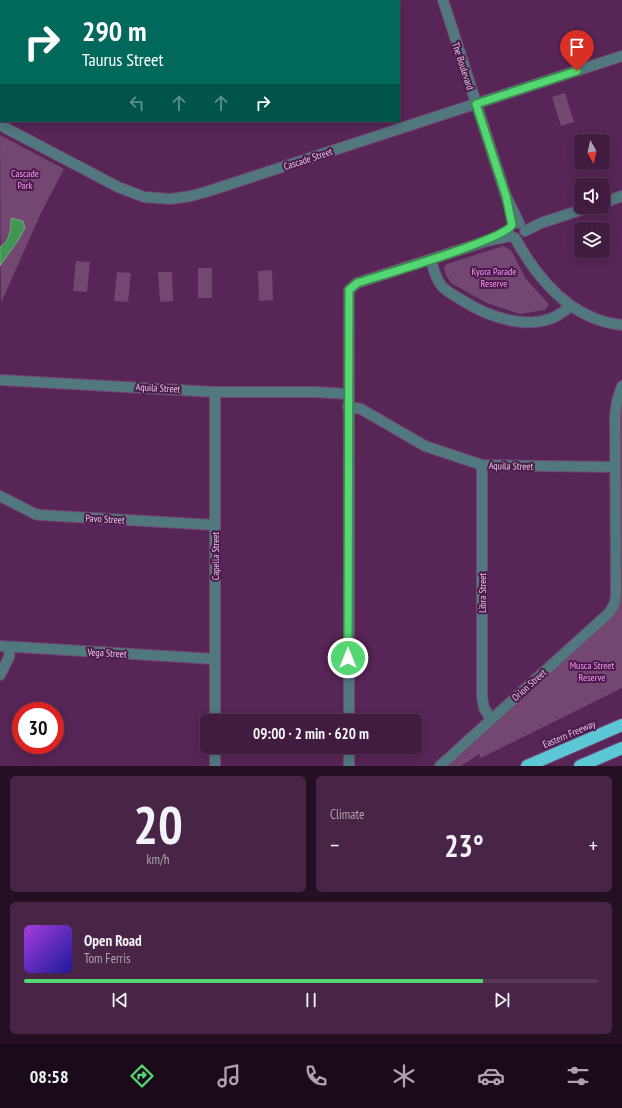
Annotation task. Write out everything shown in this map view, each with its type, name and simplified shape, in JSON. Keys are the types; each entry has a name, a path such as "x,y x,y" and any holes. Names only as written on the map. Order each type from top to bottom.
{"highway":[{"name":"Eastern Freeway","path":"526,766 622,725"},
{"path":"580,766 622,748"}],"street":[{"name":"The Boulevard","path":"442,1 517,230 534,267 553,292 570,306 592,317 622,325"},
{"name":"Cascade Street","path":"0,126 118,188 144,197 171,199 209,191 622,56"},
{"path":"610,200 622,196"},
{"path":"349,714 348,297 351,287 357,283 574,212"},
{"path":"431,259 439,282 446,290 474,308 500,318 513,322 536,321 557,316 570,306"},
{"name":"Aquila Street","path":"0,380 215,392 348,392"},
{"path":"615,467 615,416 617,402 622,386"},
{"name":"Capella Street","path":"215,392 215,714"},
{"name":"Aquila Street","path":"348,407 361,410 425,446 482,465 615,467"},
{"name":"Libra Street","path":"482,465 482,697 484,708 491,719"},
{"name":"Orion Street","path":"440,766 609,613 615,602 615,467"},
{"name":"Pavo Street","path":"0,496 40,515 215,525"},
{"path":"0,674 9,657 5,647"},
{"name":"Vega Street","path":"5,647 215,659"},
{"path":"215,754 215,766"},
{"path":"349,754 349,766"}],"green space":[{"path":"565,93 574,122 561,126 552,97"},
{"name":"Cascade Park","path":"0,135 64,169 41,213 1,303"},
{"name":"Kyora Parade Reserve","path":"503,246 511,250 526,279 548,303 545,310 520,314 487,303 451,283 445,273 444,267 447,264"},
{"path":"76,261 90,262 87,292 73,291"},
{"path":"198,268 212,268 212,298 198,298"},
{"path":"272,270 273,300 259,301 258,271"},
{"path":"117,272 131,273 128,302 114,301"},
{"path":"158,272 172,272 173,301 160,302"},
{"name":"Musca Street Reserve","path":"622,400 622,688 481,758 479,754 461,766 446,766 615,612 620,416"}],"shaded area":[{"path":"11,218 23,221 25,228 0,266 0,247 8,238"}],"route":[{"path":"348,658 349,290 357,283 487,241 509,229 512,225 506,196 476,104 577,71"}]}
